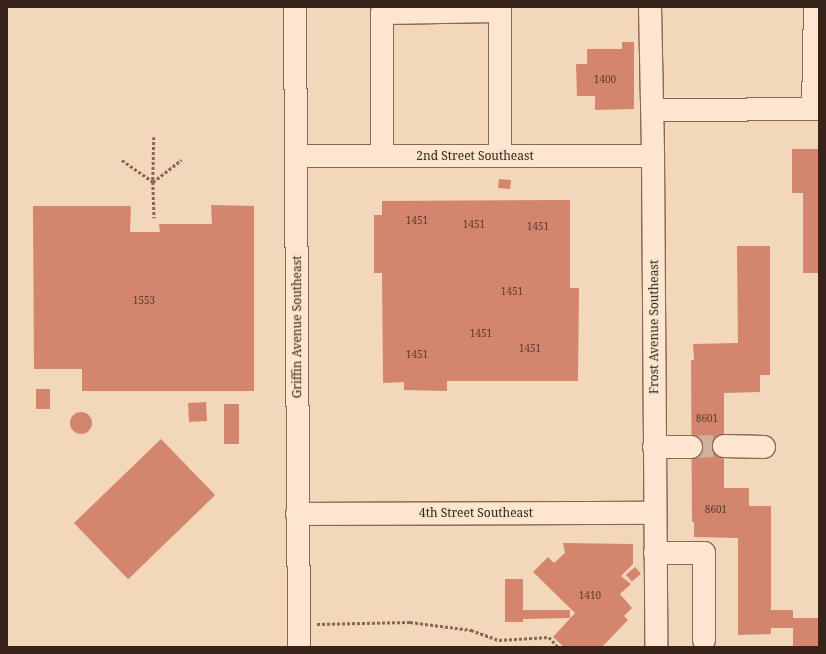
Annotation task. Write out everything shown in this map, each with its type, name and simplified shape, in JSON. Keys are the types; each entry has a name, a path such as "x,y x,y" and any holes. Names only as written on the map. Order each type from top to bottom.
{"street":[{"name":"Griffin Avenue Southeast","path":"295,7 299,647"},
{"name":"Frost Avenue Southeast","path":"650,7 653,110 654,513 656,647"},
{"path":"653,110 816,109 815,7"},
{"path":"382,156 382,13 500,9 500,156"},
{"name":"2nd Street Southeast","path":"296,156 653,156"},
{"path":"724,446 764,447"},
{"path":"654,447 691,447"},
{"name":"4th Street Southeast","path":"297,514 654,513"},
{"path":"655,553 704,553 704,640"}],"path":[{"path":"154,137 154,218"},
{"path":"122,160 153,182"},
{"path":"153,182 181,160"},
{"path":"310,624 410,622 471,630 500,640 549,637 558,647"}],"building":[{"path":"622,42 634,42 634,109 595,110 595,96 577,96 576,64 587,64 587,49 622,49"},
{"path":"792,149 819,149 819,273 803,273 803,193 792,193"},
{"path":"499,179 511,180 510,189 498,188"},
{"path":"570,200 570,288 579,288 578,381 447,381 447,391 404,390 404,382 383,383 382,273 374,273 374,215 382,215 382,201"},
{"path":"211,205 254,206 254,391 82,391 82,369 34,369 33,206 131,206 130,232 160,232 159,224 212,224"},
{"path":"737,246 770,246 770,375 760,375 760,392 724,393 724,488 749,488 749,506 771,506 771,610 793,610 793,618 819,618 819,647 793,647 793,628 771,628 771,634 738,635 738,538 694,537 694,522 692,522 691,360 694,360 693,344 738,343"},
{"path":"36,389 50,389 50,409 36,409"},
{"path":"206,402 207,421 189,422 188,403"},
{"path":"224,404 239,404 239,444 224,444"},
{"path":"81,412 89,415 92,423 89,431 81,434 73,431 70,423 73,415"},
{"path":"161,439 215,495 128,579 74,523"},
{"path":"563,543 633,544 633,564 621,576 631,584 620,594 632,608 624,616 628,620 602,647 564,647 553,637 575,613 533,572 548,557 554,563 565,553"},
{"path":"635,567 641,574 632,582 626,575"},
{"path":"505,579 523,579 523,610 570,610 570,618 523,619 523,622 505,622"}],"tunnel":[{"path":"691,447 724,446"}]}
